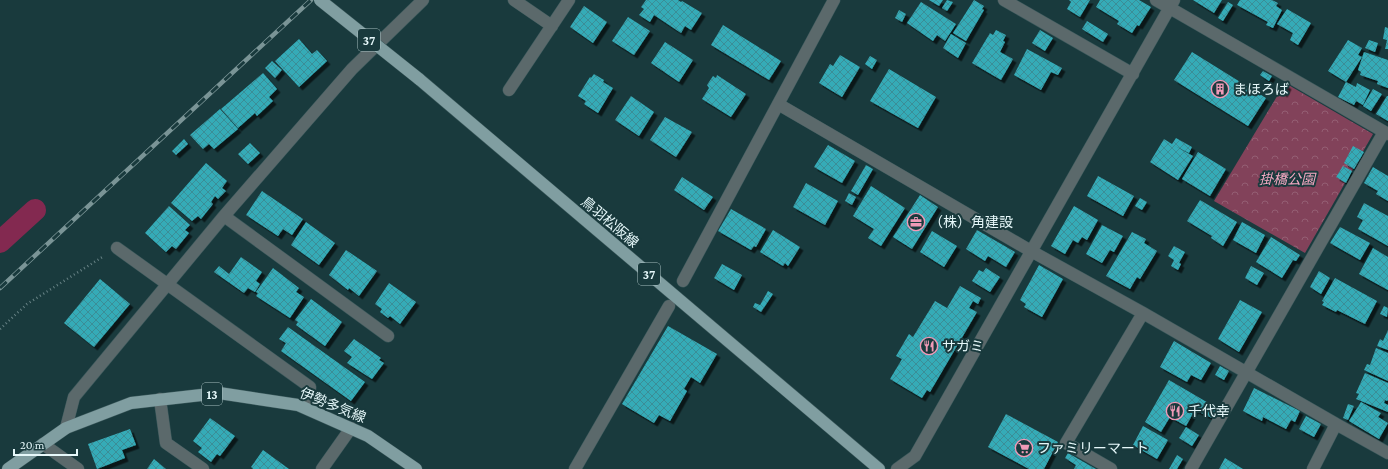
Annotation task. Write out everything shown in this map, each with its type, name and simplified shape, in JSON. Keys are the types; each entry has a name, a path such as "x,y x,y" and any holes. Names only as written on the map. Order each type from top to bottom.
{"main road":[{"name":"鳥羽松阪線","path":"320,0 419,79 879,469"},
{"name":"伊勢多気線","path":"8,469 66,428 131,403 219,393 298,405 368,436 416,469"}],"street":[{"path":"66,428 74,397 224,216 352,69 423,0"},
{"path":"514,0 552,26"},
{"path":"510,90 569,0"},
{"path":"683,280 834,0"},
{"path":"1004,0 1133,74"},
{"path":"1156,0 1172,4 1386,133 1245,372 1191,469"},
{"path":"897,469 915,456 1172,4"},
{"path":"778,104 1031,251 1388,453"},
{"path":"224,216 388,336"},
{"path":"117,248 310,387 308,409"},
{"path":"575,469 669,306"},
{"path":"1111,469 1066,443 1143,313"},
{"path":"160,399 166,443 203,469"},
{"path":"1313,469 1336,424"},
{"path":"322,469 351,428"},
{"path":"43,444 78,469"}],"path":[{"path":"0,329 27,304 117,248"}],"green space":[{"name":"掛橋公園","path":"1285,83 1373,134 1305,253 1214,201"}],"building":[{"path":"646,0 678,0 702,13 691,30 685,26 681,33 654,15 650,22 639,15 644,9 641,7"},
{"path":"929,0 943,0 939,6"},
{"path":"947,0 953,2 947,11 942,8"},
{"path":"974,0 984,6 982,9 984,10 966,41 953,33"},
{"path":"1069,0 1090,0 1080,17 1067,9 1071,2"},
{"path":"1100,0 1139,0 1151,7 1139,26 1137,25 1132,33 1117,24 1119,21 1096,7"},
{"path":"1193,0 1222,0 1214,13"},
{"path":"1240,0 1272,0 1278,3 1276,6 1282,10 1273,28 1266,25 1268,22 1237,5"},
{"path":"921,2 956,24 945,41 937,35 933,41 907,23"},
{"path":"1228,2 1233,5 1223,21 1218,18"},
{"path":"584,6 607,22 593,43 570,27"},
{"path":"1287,9 1311,23 1298,45 1290,40 1293,33 1277,24"},
{"path":"899,10 906,14 902,22 895,18"},
{"path":"628,17 650,31 634,55 612,41"},
{"path":"1087,21 1108,34 1103,42 1082,29"},
{"path":"723,25 781,61 769,80 711,45"},
{"path":"1385,27 1388,28 1388,49 1385,49 1387,40 1383,39"},
{"path":"996,30 1006,35 1003,41 1005,42 1000,52 1013,59 1001,80 972,63 990,33 993,35"},
{"path":"1040,30 1053,38 1045,51 1032,43"},
{"path":"951,34 966,43 958,58 943,48"},
{"path":"299,39 312,54 317,50 327,61 299,87 275,61"},
{"path":"1348,40 1362,48 1358,55 1362,57 1346,82 1328,71"},
{"path":"1369,40 1378,43 1375,52 1365,48"},
{"path":"665,42 693,60 679,82 651,63"},
{"path":"1027,49 1062,68 1058,75 1051,72 1041,90 1014,75"},
{"name":"まほろば","path":"1192,52 1266,98 1248,126 1174,80"},
{"path":"1364,52 1388,60 1388,88 1377,84 1378,81 1360,75 1361,72 1358,70"},
{"path":"840,55 860,67 842,97 819,83 830,64 833,66"},
{"path":"870,56 877,60 872,69 865,64"},
{"path":"272,61 282,70 275,78 265,68"},
{"path":"889,69 936,97 918,128 870,101"},
{"path":"1263,71 1272,76 1269,81 1260,75"},
{"path":"263,73 277,89 269,97 273,101 257,116 255,113 238,128 221,109"},
{"path":"594,74 613,88 598,113 584,104 586,101 578,96 590,77 591,78"},
{"path":"717,75 746,94 731,117 702,99 709,88 707,85 713,76 716,78"},
{"path":"1283,82 1288,86 1284,94 1278,90"},
{"path":"1346,82 1356,87 1357,83 1370,90 1363,105 1356,101 1354,105 1338,97"},
{"path":"1373,89 1382,94 1371,111 1363,106"},
{"path":"631,96 654,112 639,136 615,120"},
{"path":"1388,96 1388,121 1376,114"},
{"path":"220,109 238,129 214,149 209,144 203,149 190,135"},
{"path":"665,117 692,132 676,157 650,140"},
{"path":"1176,138 1192,147 1189,153 1175,146 1193,156 1178,180 1150,162 1164,139 1172,144"},
{"path":"184,139 188,144 176,155 172,151"},
{"path":"250,143 260,153 248,164 238,154"},
{"path":"828,145 855,161 842,183 814,167"},
{"path":"1353,146 1364,152 1354,169 1344,163"},
{"path":"1198,152 1226,169 1210,196 1182,179"},
{"path":"206,163 227,181 222,188 226,191 218,199 215,196 211,202 213,204 201,219 198,216 192,221 171,203"},
{"path":"866,165 873,169 858,195 851,191"},
{"path":"1343,166 1352,171 1346,183 1336,177"},
{"path":"1373,167 1388,176 1388,201 1376,194 1378,191 1364,183"},
{"path":"1098,176 1134,196 1123,216 1087,196"},
{"path":"682,177 713,197 704,210 674,190"},
{"path":"806,183 838,201 825,225 793,207"},
{"path":"871,186 905,208 881,246 868,238 874,229 853,216"},
{"path":"262,191 303,219 292,235 283,229 278,236 246,215"},
{"path":"849,193 856,197 852,205 845,201"},
{"name":"（株）角建設","path":"920,195 938,207 912,249 893,237"},
{"path":"1140,198 1147,202 1142,210 1135,206"},
{"path":"1200,200 1237,222 1223,246 1211,238 1212,236 1187,221"},
{"path":"1364,203 1388,216 1388,246 1358,229 1363,220 1357,217"},
{"path":"169,206 190,225 185,230 189,233 176,249 172,246 166,252 145,233"},
{"path":"1074,206 1098,220 1087,240 1082,237 1078,243 1073,240 1065,254 1051,246"},
{"path":"731,209 766,229 756,247 754,246 751,250 718,231"},
{"path":"306,222 335,243 319,265 291,245"},
{"path":"1242,222 1265,235 1256,253 1233,240"},
{"path":"1102,225 1123,236 1114,252 1110,250 1102,263 1086,254"},
{"path":"1340,227 1370,243 1360,260 1330,243"},
{"path":"773,230 800,247 788,266 785,263 783,266 760,252"},
{"path":"977,230 1015,252 1006,267 988,256 985,261 966,249"},
{"path":"932,231 957,246 944,267 920,252"},
{"path":"1132,232 1146,239 1144,243 1157,251 1140,279 1137,277 1130,289 1106,276"},
{"path":"1271,237 1300,255 1296,261 1293,260 1282,278 1256,262"},
{"path":"1174,246 1185,252 1179,263 1181,264 1178,270 1171,266 1174,260 1168,256"},
{"path":"1373,248 1388,257 1388,290 1359,274"},
{"path":"346,250 377,271 359,296 349,288 348,290 329,275"},
{"path":"241,257 262,272 256,281 260,284 255,292 248,288 244,293 214,272 219,266 229,274"},
{"path":"722,264 742,275 734,290 714,278"},
{"path":"1039,265 1063,279 1042,317 1024,307 1026,304 1020,300"},
{"path":"1251,266 1264,273 1257,285 1245,278"},
{"path":"273,268 299,288 296,292 304,297 290,318 256,296 258,293 256,292"},
{"path":"986,268 1000,277 990,292 972,281 979,270 983,272"},
{"path":"1319,271 1330,278 1321,294 1310,287"},
{"path":"1335,278 1377,301 1365,324 1337,310 1336,312 1322,305 1324,302 1322,301"},
{"path":"100,279 130,304 94,347 64,323"},
{"path":"389,283 416,302 400,324 390,316 388,318 380,312 382,309 375,304"},
{"name":"サガミ","path":"960,286 981,298 978,304 973,301 969,308 977,312 930,392 927,390 922,398 890,379 902,359 896,356 909,334 913,337 935,301 947,308"},
{"path":"768,291 773,294 761,312 753,307 755,303 760,305"},
{"path":"311,299 342,322 325,346 296,325 298,322 295,320"},
{"path":"1240,300 1262,312 1239,352 1218,339"},
{"path":"1384,306 1388,308 1387,317 1380,314"},
{"path":"668,326 717,354 700,383 691,377 684,389 687,391 670,421 659,415 654,423 622,404"},
{"path":"288,327 365,382 351,401 281,351 286,343 279,339"},
{"path":"1388,330 1388,350 1377,346 1380,339 1383,341"},
{"path":"354,339 381,358 379,360 384,363 372,379 347,363 352,357 344,351"},
{"path":"1174,341 1211,363 1201,380 1191,375 1187,382 1160,367"},
{"path":"1376,348 1388,353 1388,381 1364,370 1367,364 1370,365"},
{"path":"1220,366 1229,371 1224,380 1215,375"},
{"path":"1365,373 1388,383 1388,400 1385,400 1384,403 1388,405 1388,412 1356,399 1359,394 1356,393"},
{"path":"1169,380 1217,408 1212,418 1195,410 1186,426 1170,417 1161,432 1145,422"},
{"path":"1254,388 1300,411 1295,422 1291,420 1286,429 1263,417 1262,421 1243,411"},
{"path":"1361,402 1381,413 1378,417 1388,423 1379,439 1349,421"},
{"path":"1348,404 1354,406 1348,420 1343,418"},
{"path":"1006,414 1058,442 1044,469 1029,469 988,447"},
{"path":"1306,416 1321,424 1314,437 1299,429"},
{"path":"210,418 235,436 220,456 217,454 211,462 198,452 202,448 193,441"},
{"path":"1143,426 1168,440 1157,459 1133,445"},
{"path":"1186,427 1199,435 1192,446 1179,438"},
{"path":"130,429 136,445 122,450 125,458 97,469 88,444"},
{"path":"263,450 289,469 253,469 251,467"},
{"path":"1068,453 1096,469 1074,469 1076,465 1065,458"},
{"path":"1177,455 1183,459 1177,469 1169,469"},
{"path":"1225,458 1243,469 1219,469"},
{"path":"154,459 166,469 147,469"}],"waterway":[{"path":"0,242 35,210"}],"railway":[{"path":"0,288 311,0"}],"place":[{"name":"まほろば","path":"1220,89"},
{"name":"（株）角建設","path":"916,222"},
{"name":"サガミ","path":"929,346"},
{"name":"千代幸","path":"1175,411"},
{"name":"ファミリーマート","path":"1024,448"}]}
